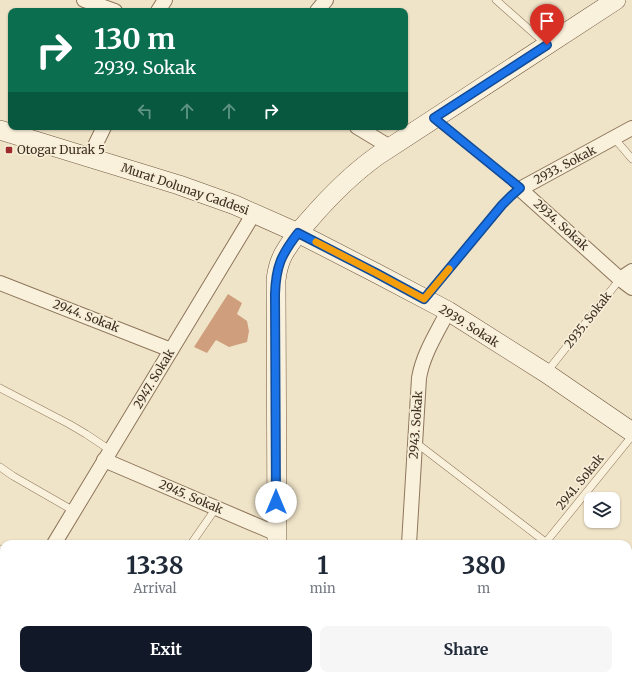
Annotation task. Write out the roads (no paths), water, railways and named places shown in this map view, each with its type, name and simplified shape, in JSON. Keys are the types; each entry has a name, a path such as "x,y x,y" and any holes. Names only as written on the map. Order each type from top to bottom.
{"street":[{"path":"84,0 107,8"},
{"path":"319,8 326,0"},
{"path":"277,539 276,280 278,267 291,242 324,203 360,168 434,118 616,0"},
{"name":"2933. Sokak","path":"520,188 632,128"},
{"name":"Murat Dolunay Caddesi","path":"0,130 179,185 235,205 298,233"},
{"path":"90,158 103,130"},
{"path":"362,130 390,147"},
{"name":"2934. Sokak","path":"520,188 620,279 632,288"},
{"name":"2947. Sokak","path":"56,540 254,213"},
{"name":"2939. Sokak","path":"298,233 448,311 546,373 632,432"},
{"name":"2935. Sokak","path":"620,279 632,271"},
{"name":"2944. Sokak","path":"0,283 171,350"},
{"name":"2943. Sokak","path":"408,540 417,390 421,367 448,311"},
{"name":"2945. Sokak","path":"107,455 277,539"}],"lane":[{"path":"496,0 547,45"},
{"name":"2934. Sokak","path":"434,118 520,188"},
{"path":"614,138 632,159"},
{"name":"2933. Sokak","path":"424,299 502,205 520,188"},
{"name":"2935. Sokak","path":"546,373 620,279"},
{"name":"2945. Sokak","path":"0,388 86,434 107,455"},
{"name":"2941. Sokak","path":"549,540 632,436"},
{"path":"414,442 543,540"},
{"path":"0,467 13,476 74,510"},
{"path":"194,540 216,508"}],"place":[{"name":"Otogar Durak 5","path":"9,150"}]}
